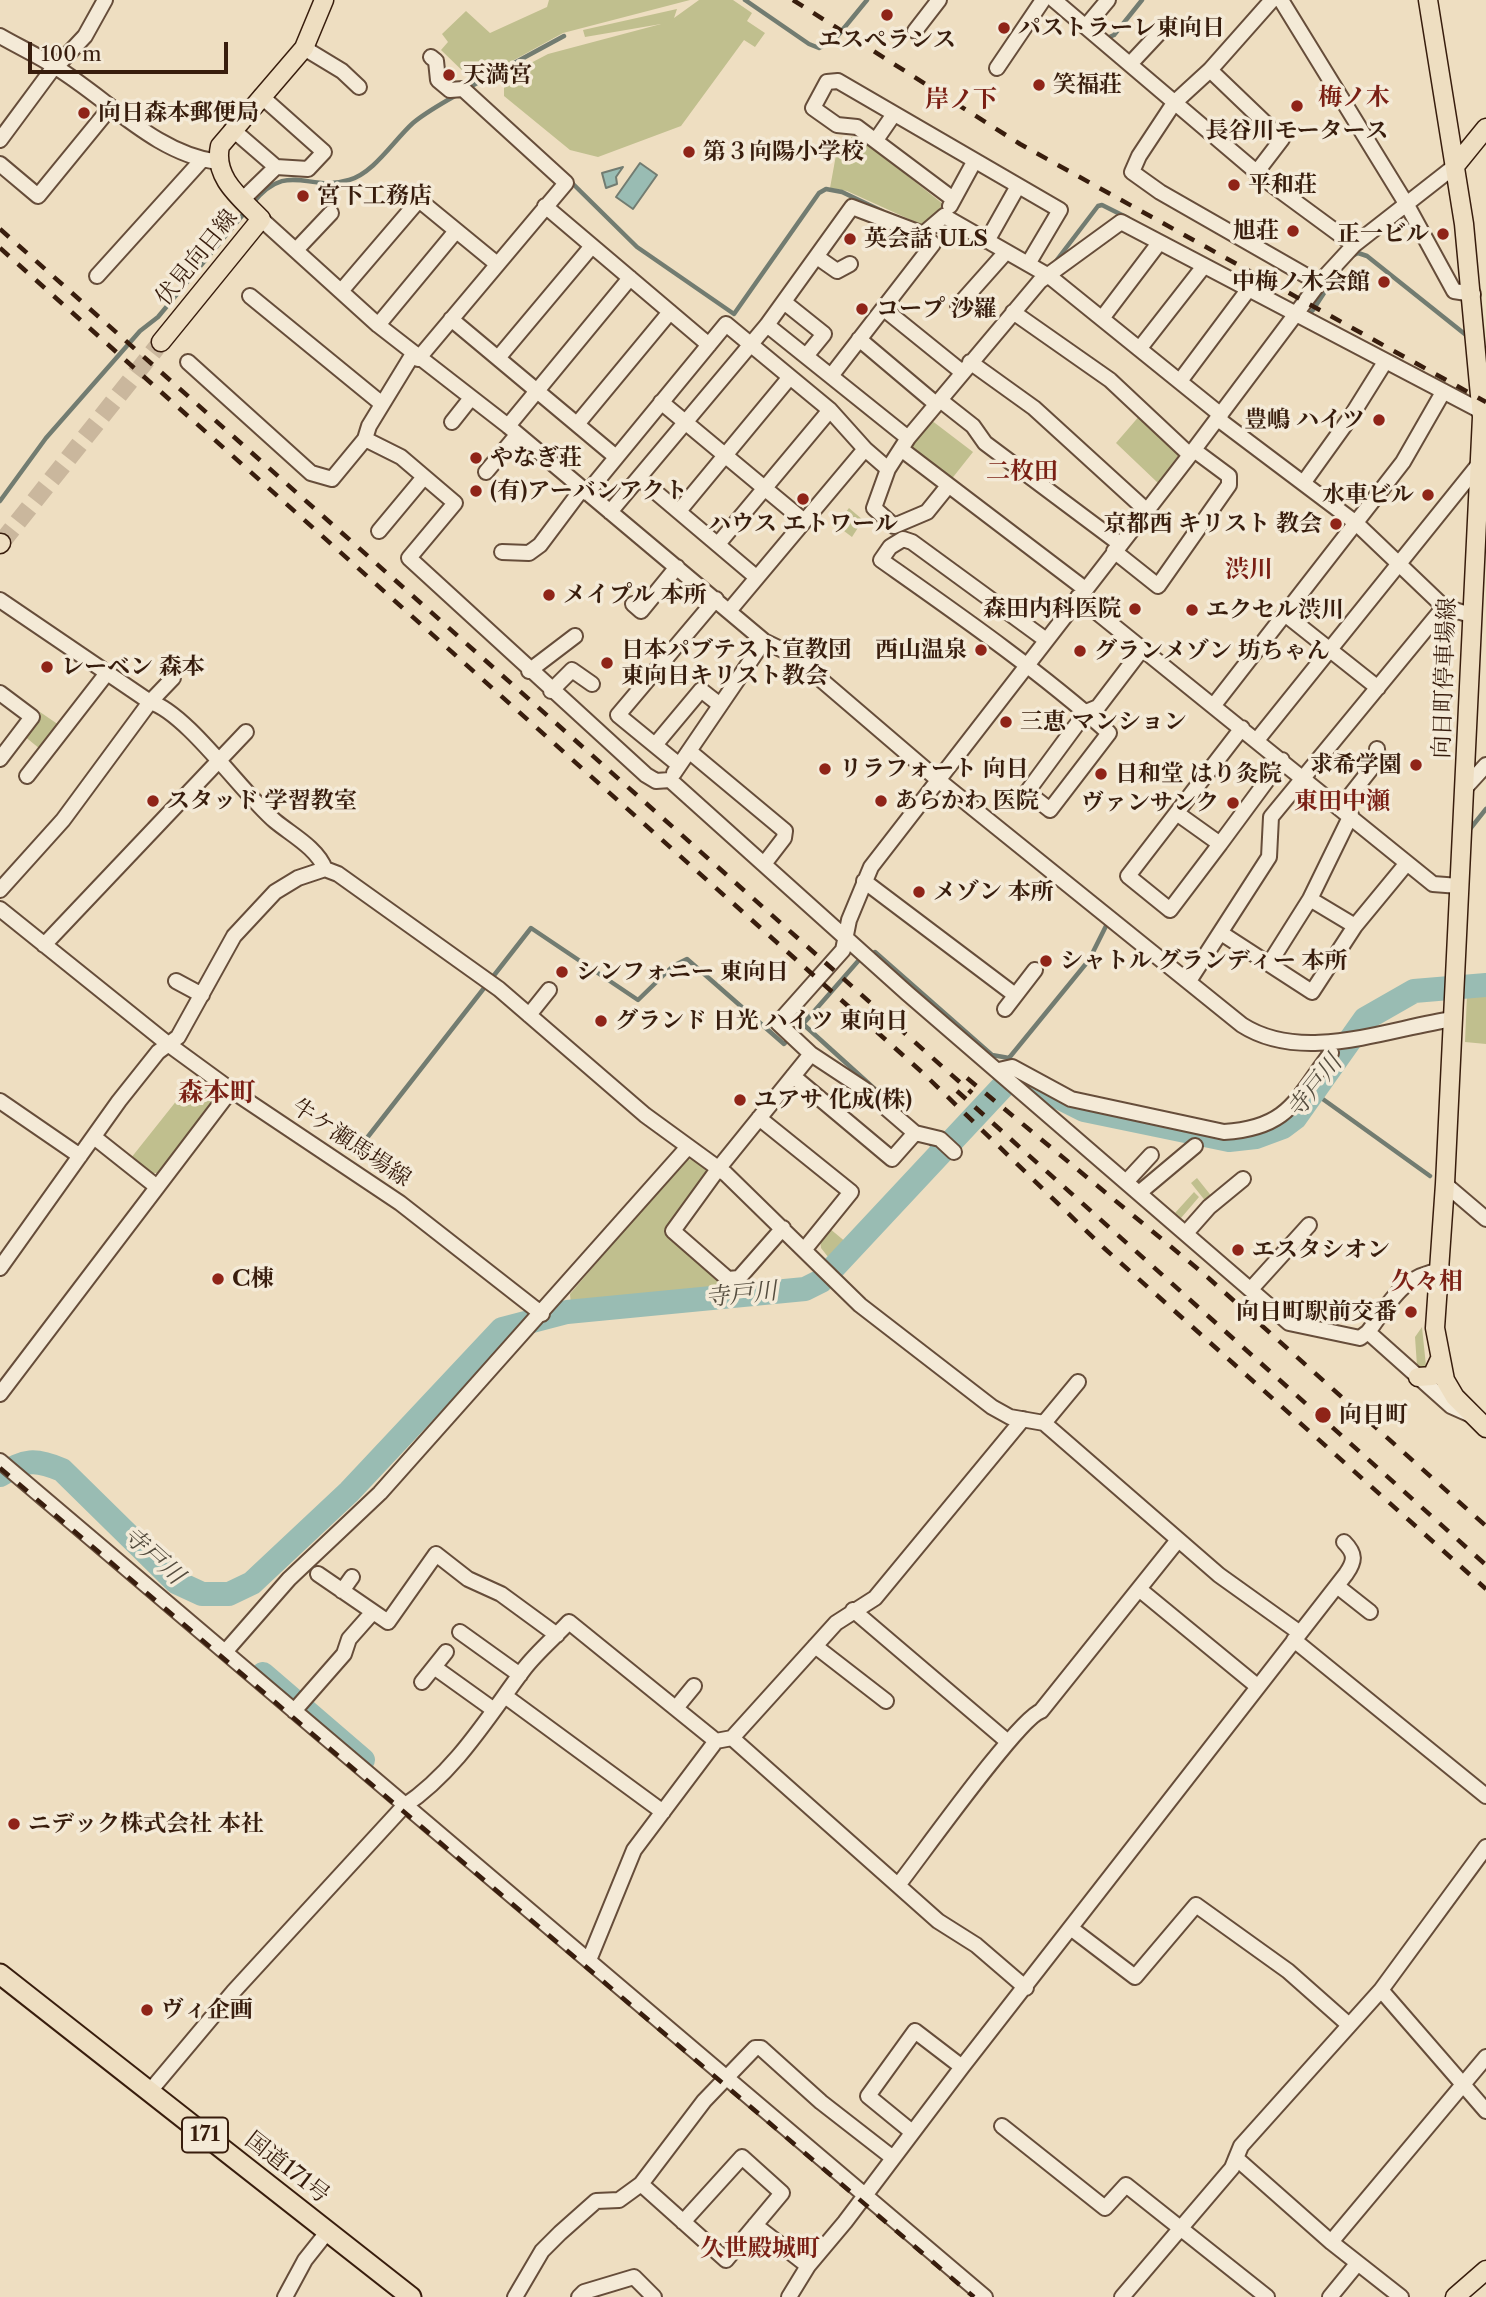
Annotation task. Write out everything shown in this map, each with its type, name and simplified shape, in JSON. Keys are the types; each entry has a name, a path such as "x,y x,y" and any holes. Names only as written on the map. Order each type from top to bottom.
{"highway":[{"name":"国道171号","path":"0,1974 411,2297"}],"main road":[{"path":"210,162 232,129 304,48 324,0"},
{"name":"向日町停車場線","path":"1428,0 1473,294 1482,367 1483,416 1476,627 1435,1328 1439,1361 1455,1397 1486,1428"},
{"path":"1455,166 1486,128"},
{"name":"伏見向日線","path":"161,342 261,219 210,162"},
{"path":"1418,1377 1432,1376 1439,1361"},
{"path":"1455,2297 1486,2270"}],"street":[{"path":"0,140 55,67 85,36 105,0"},
{"path":"915,31 939,0"},
{"path":"997,68 1042,0"},
{"path":"1054,0 1087,25 1256,173 1354,245"},
{"path":"1087,25 1108,0"},
{"path":"1272,0 1210,70 1174,103 1139,156 1132,172 1160,192 1319,283"},
{"path":"1281,0 1407,205 1454,292 1473,294"},
{"path":"1131,63 1160,32"},
{"path":"0,36 55,67 110,108 210,162 97,276"},
{"path":"304,48 342,71 359,88"},
{"path":"188,362 311,473 332,479 365,439 382,404 415,357 451,319 566,183 466,92 450,90 438,79 436,61 431,57"},
{"path":"1210,70 1282,139 1256,173"},
{"path":"953,199 857,127 837,125 813,108 827,82 838,81 1060,210 1028,264"},
{"path":"232,129 276,167 308,169 324,152 261,96"},
{"path":"0,164 38,196 110,108"},
{"path":"876,140 894,114"},
{"path":"922,234 944,216 974,162"},
{"path":"948,1146 915,1133 864,1089 811,1054 778,1023 843,950 845,936 864,881 881,852 1147,511 1319,283 1354,245 1455,166"},
{"path":"242,200 276,167"},
{"path":"987,241 1018,186"},
{"path":"342,290 419,200 497,264"},
{"path":"545,206 709,345"},
{"path":"610,512 767,325 852,206 922,234 933,244 831,376"},
{"path":"296,250 331,212"},
{"path":"944,216 1049,276 1103,317 1219,417 1356,523 1444,607 1476,627"},
{"path":"261,219 415,357 513,430 764,641 791,654 937,779 1242,1025 1271,1040 1319,1044 1452,1019"},
{"path":"948,486 927,512 894,526 874,508 888,469 904,444 1013,312 1040,281 1121,222 1296,313 1483,416"},
{"path":"378,326 456,231"},
{"path":"1103,317 1159,243"},
{"path":"498,359 592,246"},
{"path":"958,306 1006,252"},
{"path":"817,257 836,271 850,264"},
{"path":"1140,348 1204,266"},
{"path":"486,472 537,391 630,278"},
{"path":"1180,381 1248,290"},
{"path":"250,296 382,404"},
{"path":"784,302 824,334 806,356"},
{"path":"884,309 966,367 1034,408 1147,511"},
{"path":"578,423 670,312"},
{"path":"859,339 938,402 973,426 985,443 1117,547 1158,586 1229,485 1229,476 1192,452 1110,380 1013,312"},
{"path":"451,319 616,457"},
{"path":"502,552 528,553 540,545 726,324 830,410 865,449 888,469"},
{"path":"767,325 831,376 948,486 1082,593 1143,648 1407,863 1433,884 1459,886"},
{"path":"1304,482 1350,418 1385,362"},
{"path":"678,510 790,377"},
{"path":"1214,705 1403,461 1442,394"},
{"path":"452,422 471,398"},
{"path":"661,402 804,521"},
{"path":"718,544 830,410"},
{"path":"365,439 401,457 455,503 409,558 529,671 646,775 656,781 670,780 868,957 1289,1323 1360,1338 1408,1280 1422,1273 1439,1270"},
{"path":"729,611 865,449"},
{"path":"1257,740 1480,463"},
{"path":"379,531 424,477"},
{"path":"639,478 757,577"},
{"path":"1046,640 912,542 902,539 890,547 881,560 1027,664 1086,712 1109,733 1050,810 1027,792 1086,712 1098,707 1143,648"},
{"path":"633,604 641,611 677,567"},
{"path":"679,765 618,715 716,599"},
{"path":"0,600 150,702 159,705 219,762 273,819 321,857 325,869"},
{"path":"1189,981 1269,857 1271,817 1444,607"},
{"path":"1286,615 1378,688"},
{"path":"529,671 575,636"},
{"path":"670,780 764,641"},
{"path":"551,691 572,670 592,684"},
{"path":"27,776 107,673"},
{"path":"0,890 63,820 150,702 173,678"},
{"path":"655,745 701,690 720,705"},
{"path":"0,692 32,717 0,759"},
{"path":"1242,728 1128,876 1170,910 1282,760"},
{"path":"44,945 247,733"},
{"path":"1269,964 1310,899 1346,811 1378,760 1377,749"},
{"path":"689,751 785,831 784,838 764,864"},
{"path":"1465,788 1486,765"},
{"path":"1178,814 1220,844"},
{"path":"1221,933 1312,992 1355,926 1407,863"},
{"path":"0,1268 158,1052 178,1037 234,936 275,892 298,878 325,869 338,874 492,983 687,1147 718,1169 783,1228 869,1313 992,1407 1010,1417 1044,1423 1219,1575 1486,1796"},
{"path":"864,881 1015,995"},
{"path":"1310,899 1355,926"},
{"name":"牛ケ瀬馬場線","path":"0,909 168,1044 231,1090 400,1203 542,1314"},
{"path":"1005,1009 1035,970"},
{"path":"176,981 202,995"},
{"path":"529,1015 549,990"},
{"path":"1008,1079 1012,1067 1071,1098 1224,1132 1255,1128 1282,1116 1331,1053"},
{"path":"783,1228 739,1279 728,1279 673,1231 718,1169 811,1054"},
{"path":"793,1076 892,1158 915,1133"},
{"path":"0,1394 231,1090"},
{"path":"0,1101 80,1156"},
{"path":"759,1118 850,1192 804,1250"},
{"path":"94,1137 158,1187"},
{"path":"1139,1193 1195,1146"},
{"path":"225,1652 289,1579 380,1493 542,1314 687,1147"},
{"path":"1126,1182 1151,1155"},
{"path":"1186,1233 1209,1207 1243,1179"},
{"path":"1445,1184 1486,1219"},
{"path":"1251,1289 1309,1225"},
{"path":"1367,1332 1451,1406 1470,1414"},
{"path":"1044,1423 1079,1382"},
{"path":"589,1960 634,1850 716,1741 732,1738 816,1646 853,1610 875,1598 1023,1419"},
{"path":"7,1467 985,2297"},
{"path":"899,1884 1008,1742 1034,1713 1041,1711 1178,1540"},
{"path":"789,2297 808,2266 866,2196 962,2067 1337,1587 1353,1563 1354,1555 1344,1542"},
{"path":"318,1574 388,1622 436,1554 468,1579 501,1594 557,1635"},
{"path":"342,1591 352,1577"},
{"path":"1337,1587 1370,1612"},
{"path":"1139,1589 1257,1686"},
{"path":"853,1610 1008,1742"},
{"path":"294,1711 344,1654 349,1639 372,1613"},
{"path":"150,2091 234,1991 404,1806 419,1796 466,1747 520,1675 569,1622 716,1741"},
{"path":"460,1632 520,1675"},
{"path":"816,1646 886,1701"},
{"path":"422,1682 446,1652"},
{"path":"434,1667 494,1710"},
{"path":"676,1708 694,1686"},
{"path":"505,1696 663,1812"},
{"path":"732,1738 938,1921 976,1945 1026,1988"},
{"path":"1122,2297 1232,2168 1241,2146 1381,1990 1486,1847"},
{"path":"1072,1929 1135,1977 1196,1905 1288,1971 1349,2025"},
{"path":"1381,1990 1486,2111"},
{"path":"912,2132 868,2096 915,2031 962,2067"},
{"path":"515,2297 542,2251 596,2202 619,2200 640,2185 704,2101 755,2048 761,2048 821,2102 893,2158"},
{"path":"1331,2242 1486,2057"},
{"path":"1002,2126 1105,2208 1126,2185 1267,2297"},
{"path":"640,2185 682,2222 726,2260 782,2193 742,2157 682,2222"},
{"path":"1236,2158 1331,2242 1401,2297"},
{"path":"755,2225 808,2266"},
{"path":"285,2297 305,2260 328,2231"},
{"path":"1330,2297 1357,2263"},
{"path":"579,2297 584,2292 634,2277 654,2297"}],"shaded area":[{"path":"549,0 690,0 563,33 474,82 441,50 448,42 442,34 466,11 490,33 547,7"},
{"path":"699,0 733,0 752,13 747,21 765,33 755,47 744,40 681,126 598,157 570,150 504,96 504,77 548,54 661,24 585,37 583,30 677,9 674,18"},
{"path":"856,135 943,204 935,222 922,225 847,191 830,188 838,144"},
{"path":"1141,414 1178,451 1179,458 1158,483 1116,443"},
{"path":"931,420 973,452 950,481 912,451 910,446"},
{"path":"849,508 863,520 852,537 836,525"},
{"path":"40,712 59,725 40,749 23,735"},
{"path":"1486,991 1486,1044 1465,1042 1467,994"},
{"path":"193,1080 211,1093 212,1102 159,1173 150,1173 131,1158"},
{"path":"694,1159 705,1168 707,1176 664,1232 720,1280 716,1289 571,1305 570,1294 684,1160"},
{"path":"1197,1178 1213,1198 1207,1203 1191,1183"},
{"path":"1194,1192 1199,1197 1181,1218 1175,1213"},
{"path":"829,1228 847,1243 832,1262 821,1248 820,1239"},
{"path":"1422,1327 1426,1366 1424,1369 1417,1366 1415,1337"}],"water":[{"path":"640,163 657,175 633,209 616,197"},
{"path":"623,167 616,177 617,184 606,188 602,173"}],"waterway":[{"path":"745,0 819,48 835,39 867,0"},
{"path":"1105,39 1114,35 1142,0"},
{"path":"468,88 564,36"},
{"path":"252,204 265,191 288,180 335,183 358,176 367,171 413,123 458,94"},
{"path":"569,180 637,247 734,314 819,193 826,189 842,192 882,211"},
{"path":"1053,265 1098,206 1102,205 1128,218"},
{"path":"0,501 46,438 140,331 158,317 246,211"},
{"path":"1352,256 1358,253 1367,256 1466,335"},
{"path":"1305,312 1309,314 1313,310 1335,276"},
{"path":"1470,829 1486,809"},
{"path":"803,1024 859,960 875,952 992,1055 1009,1058 1089,960 1108,922"},
{"path":"355,1146 363,1143 531,928 638,1000 673,966 687,959 784,1044 803,1024 887,1100"},
{"name":"寺戸川","path":"0,1475 30,1462 62,1470 176,1582 202,1594 229,1594 252,1583 349,1492 502,1329 567,1312 805,1289 821,1281 1007,1082 1014,1080 1036,1086 1084,1110 1229,1140 1256,1137 1283,1127 1295,1118 1365,1019 1414,991 1486,985"},
{"path":"1313,1092 1430,1176"},
{"path":"928,1141 939,1153"},
{"path":"263,1674 363,1760"}],"tunnel":[{"path":"1,543 161,342"}],"railway":[{"path":"793,0 1020,144 1486,402"},
{"path":"0,229 972,1093"},
{"path":"0,248 924,1074 1104,1248 1486,1589"},
{"path":"967,1078 1204,1274 1486,1526"},
{"path":"957,1091 1486,1565"},
{"path":"0,1468 974,2297"}],"place":[{"name":"エスぺランス","path":"887,15"},
{"name":"パストラーレ東向日","path":"1004,28"},
{"name":"天満宮","path":"449,75"},
{"name":"笑福荘","path":"1039,85"},
{"name":"長谷川モータース","path":"1297,106"},
{"name":"向日森本郵便局","path":"84,113"},
{"name":"第３向陽小学校","path":"689,152"},
{"name":"平和荘","path":"1234,185"},
{"name":"宮下工務店","path":"303,196"},
{"name":"旭荘","path":"1293,231"},
{"name":"正一ビル","path":"1443,234"},
{"name":"英会話 ULS","path":"850,239"},
{"name":"中梅ノ木会館","path":"1384,282"},
{"name":"コープ 沙羅","path":"862,309"},
{"name":"豊嶋 ハイツ","path":"1379,420"},
{"name":"やなぎ荘","path":"476,458"},
{"name":"(有)アーバンアクト","path":"476,491"},
{"name":"水車ビル","path":"1428,495"},
{"name":"ハウス エトワール","path":"803,499"},
{"name":"京都西 キリスト 教会","path":"1336,524"},
{"name":"メイプル 本所","path":"549,595"},
{"name":"森田内科医院","path":"1135,609"},
{"name":"エクセル渋川","path":"1192,610"},
{"name":"西山温泉","path":"981,650"},
{"name":"グランメゾン 坊ちゃん","path":"1080,651"},
{"name":"日本パブテスト宣教団 東向日キリスト教会","path":"607,663"},
{"name":"レーベン 森本","path":"47,667"},
{"name":"三恵 マンション","path":"1006,722"},
{"name":"求希学園","path":"1416,765"},
{"name":"リラフォート 向日","path":"825,769"},
{"name":"日和堂 はり灸院","path":"1101,774"},
{"name":"スタッド 学習教室","path":"153,801"},
{"name":"あらかわ 医院","path":"881,801"},
{"name":"ヴァンサンク","path":"1233,803"},
{"name":"メゾン 本所","path":"919,892"},
{"name":"シャトル グランディー 本所","path":"1046,961"},
{"name":"シンフォニー 東向日","path":"562,972"},
{"name":"グランド 日光 ハイツ 東向日","path":"601,1021"},
{"name":"ユアサ 化成(株)","path":"740,1100"},
{"name":"エスタシオン","path":"1238,1250"},
{"name":"C棟","path":"218,1279"},
{"name":"向日町駅前交番","path":"1411,1312"},
{"name":"向日町","path":"1323,1415"},
{"name":"ニデック株式会社 本社","path":"14,1824"},
{"name":"ヴィ企画","path":"147,2010"}],"district":[{"name":"梅ノ木","path":"1354,98"},
{"name":"岸ノ下","path":"961,100"},
{"name":"二枚田","path":"1022,472"},
{"name":"渋川","path":"1249,570"},
{"name":"東田中瀬","path":"1342,802"},
{"name":"森本町","path":"217,1093"},
{"name":"久々相","path":"1427,1282"},
{"name":"久世殿城町","path":"760,2249"}]}
